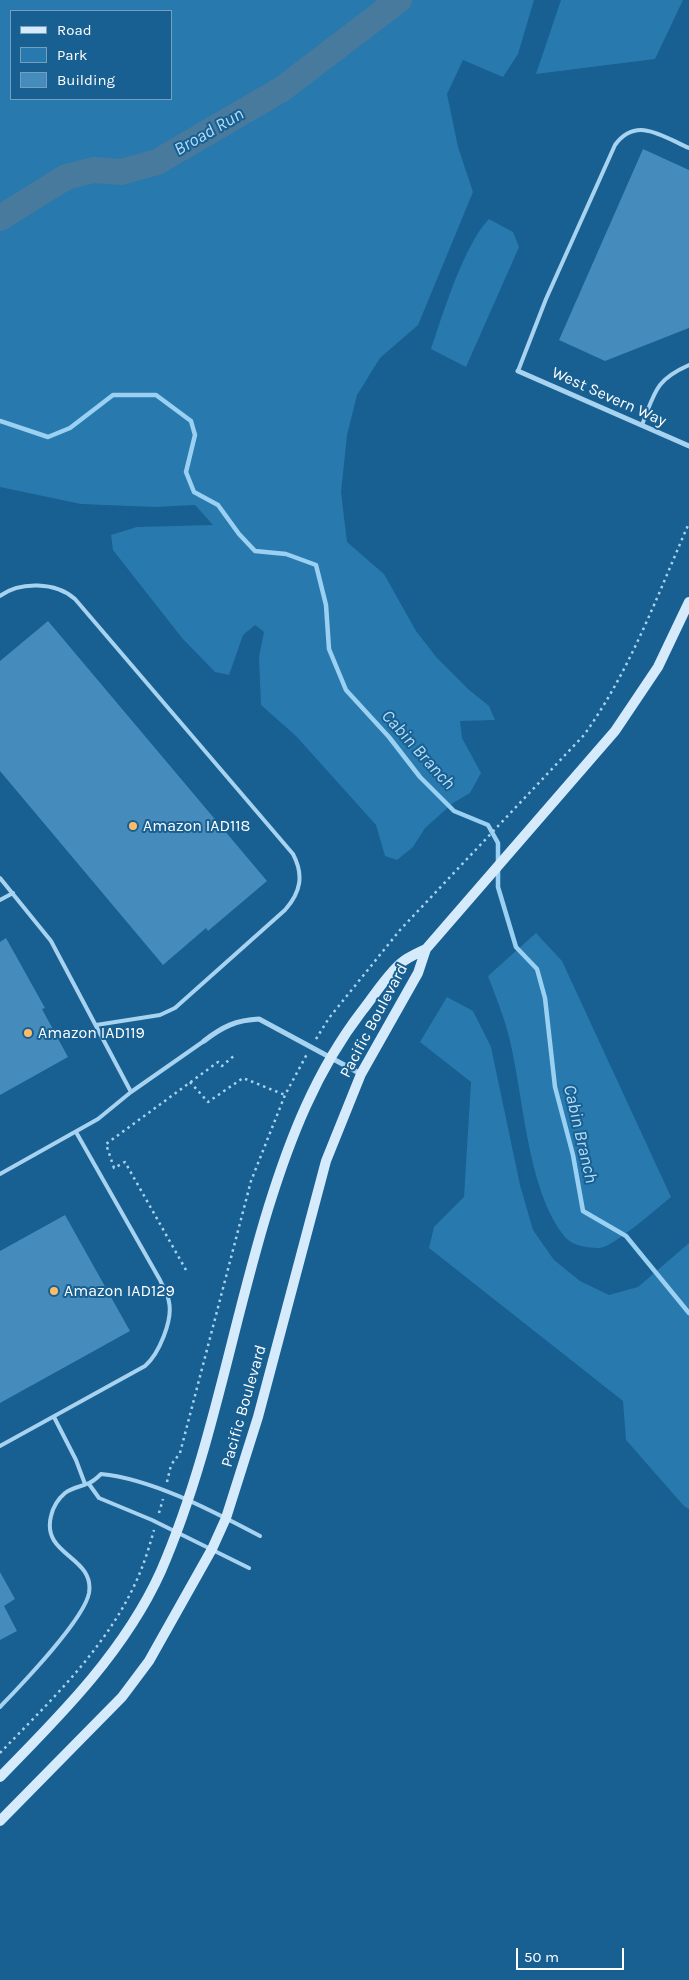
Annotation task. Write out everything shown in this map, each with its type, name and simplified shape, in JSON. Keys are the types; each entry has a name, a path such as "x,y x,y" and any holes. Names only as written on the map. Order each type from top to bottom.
{"main road":[{"name":"Pacific Boulevard","path":"0,1777 49,1727 113,1651 139,1613 160,1572 187,1500 250,1268 284,1160 302,1112 343,1035 401,963 426,949 591,761 615,731 649,682 668,648 689,602"},
{"name":"Pacific Boulevard","path":"0,1821 122,1697 149,1661 168,1631 212,1549 226,1518 258,1417 326,1160 361,1074 418,973 426,949"}],"street":[{"name":"West Severn Way","path":"518,370 689,446"},
{"path":"204,1040 226,1025 242,1020 260,1019 361,1074"}],"lane":[{"path":"518,370 550,290 615,146 623,134 634,129 648,132 689,148"},
{"path":"642,425 656,390 668,374 689,365"},
{"path":"0,596 9,589 21,586 34,586 60,589 75,599 293,854 301,875 294,900 285,910 175,1008 160,1014 96,1025"},
{"path":"0,878 51,941 130,1092"},
{"path":"0,900 13,893"},
{"path":"0,1174 98,1119 130,1092 204,1040"},
{"path":"0,1446 136,1372 155,1357 160,1347 170,1303 160,1280 76,1132"},
{"path":"54,1417 87,1484 99,1498 156,1522 249,1568"},
{"path":"0,1707 46,1657 86,1602 89,1593 87,1576 83,1568 55,1544 49,1526 58,1500 71,1489 87,1484 101,1474 165,1491 226,1518 260,1536"}],"path":[{"path":"0,1753 63,1688 104,1638 141,1570 165,1491 170,1465 180,1453 251,1181 284,1095 329,1018 359,978 400,930 584,735 608,699 646,623 689,522"},
{"path":"186,1270 125,1162 114,1168 106,1144 218,1062 222,1066 236,1054"},
{"path":"190,1082 208,1102 243,1078 284,1095"}],"green space":[{"path":"0,0 534,0 518,54 503,77 463,60 447,94 458,147 473,192 418,325 380,358 357,395 347,435 341,492 347,542 384,574 416,631 437,658 468,689 489,706 495,720 460,721 462,738 481,773 470,793 453,803 425,828 413,847 397,860 385,856 376,825 296,736 261,705 259,657 264,632 255,625 243,635 229,675 215,672 182,638 113,550 111,535 137,527 213,525 195,505 154,507 81,504 0,487"},
{"path":"561,0 683,0 655,59 536,74"},
{"path":"489,219 513,232 519,247 466,367 431,349 463,262 471,245"},
{"path":"536,933 562,961 671,1197 625,1234 600,1248 581,1246 568,1240 552,1217 542,1193 528,1140 508,1033 488,976"},
{"path":"447,997 473,1011 491,1047 520,1185 533,1230 554,1260 580,1281 609,1295 638,1287 689,1243 689,1509 684,1506 626,1440 623,1401 429,1248 434,1227 464,1197 471,1082 420,1042"}],"building":[{"path":"643,149 689,170 689,328 605,361 559,340"},
{"name":"Amazon IAD118","path":"48,621 267,881 208,931 206,928 163,965 0,771 0,661"},
{"name":"Amazon IAD119","path":"6,938 45,1008 42,1009 68,1057 0,1095 0,942"},
{"name":"Amazon IAD129","path":"65,1215 130,1331 0,1403 0,1251"},
{"path":"0,1572 15,1599 4,1606 17,1631 0,1640"}],"waterway":[{"name":"Broad Run","path":"0,218 66,177 94,170 121,172 157,162 282,89 399,0"},
{"name":"Cabin Branch","path":"0,421 48,437 70,428 113,395 156,395 191,421 195,435 186,472 194,492 218,505 239,534 255,551 286,554 316,565 326,605 329,649 346,690 389,737 420,777 454,811 488,825 498,843 498,887 516,947 537,969 545,998 555,1087 573,1155 583,1211 626,1236 689,1313"}],"place":[{"name":"Amazon IAD118","path":"133,826"},
{"name":"Amazon IAD119","path":"28,1033"},
{"name":"Amazon IAD129","path":"54,1291"}]}
